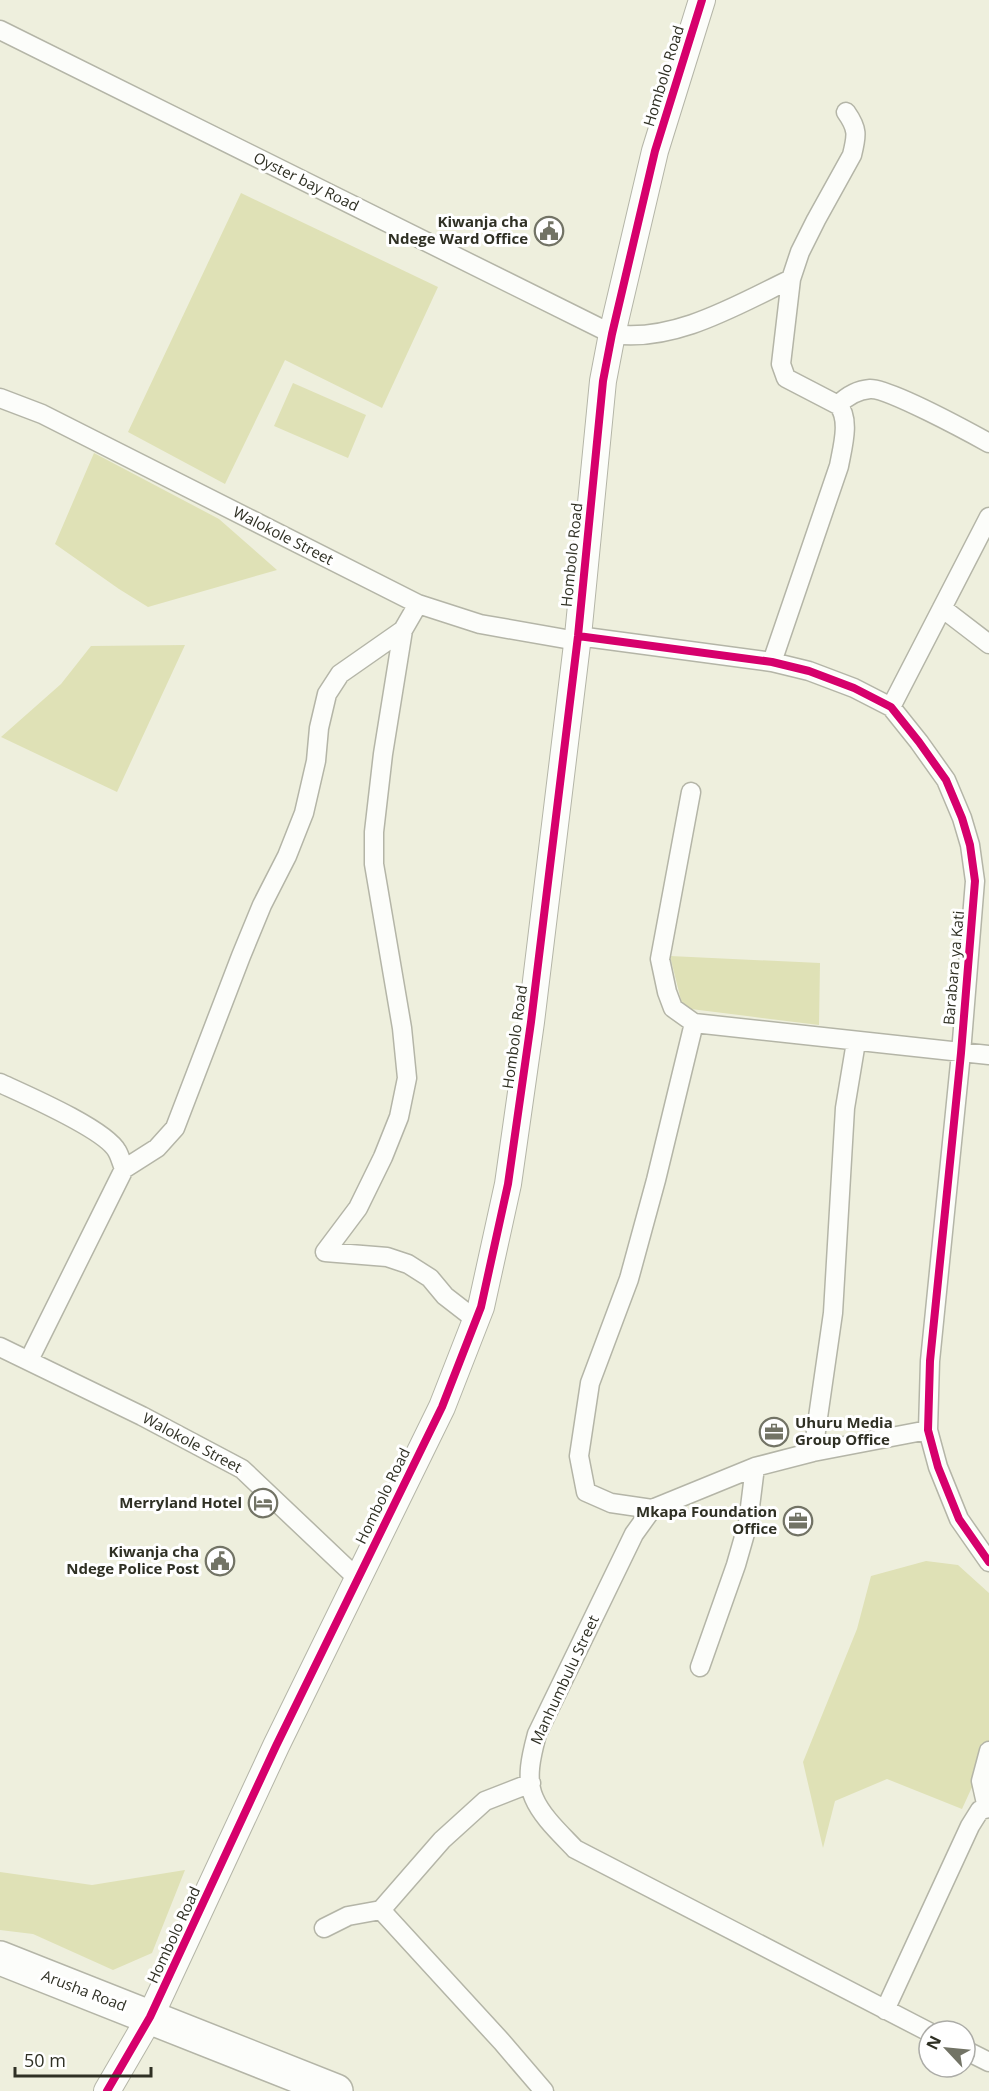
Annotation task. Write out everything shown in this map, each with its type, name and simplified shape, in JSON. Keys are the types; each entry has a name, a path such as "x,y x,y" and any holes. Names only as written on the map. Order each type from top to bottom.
{"highway":[{"name":"Arusha Road","path":"0,1959 336,2091"}],"street":[{"name":"Hombolo Road","path":"107,2091 150,2017 357,1578 442,1407 481,1306 511,1161 531,1022 577,639 603,381 655,151 702,0"},
{"name":"Oyster bay Road","path":"0,30 612,334"},
{"path":"772,662 839,466 844,423 841,409 838,405 786,378 781,364 792,279 800,252 852,155 856,139 855,125 846,112"},
{"path":"612,334 640,336 682,328 792,279"},
{"path":"838,405 848,396 873,388 989,443"},
{"name":"Walokole Street","path":"0,398 42,414 418,604 480,624 577,639"},
{"path":"891,707 989,517"},
{"path":"418,604 403,630 382,754 374,832 374,864 402,1028 407,1078 399,1117 383,1157 358,1208 325,1252 387,1257 408,1264 430,1278 445,1296 476,1320"},
{"path":"942,608 989,644"},
{"path":"29,1360 124,1169 157,1149 175,1128 241,956 304,813 316,761 319,728 327,694 340,674 403,630"},
{"name":"Barabara ya Kati","path":"577,639 772,662 809,670 854,688 891,707 945,780 962,818 970,845 975,881 961,1053 930,1361 928,1430 938,1467 959,1519 989,1562"},
{"path":"691,792 660,959 673,1008 694,1023 989,1055"},
{"path":"694,1023 656,1180 629,1279 590,1383 579,1456 586,1492 611,1503 652,1509 755,1467 813,1452 928,1430"},
{"path":"813,1452 833,1313 845,1108 856,1042"},
{"path":"0,1083 62,1112 105,1138 117,1150 124,1169"},
{"name":"Walokole Street","path":"0,1347 242,1469 357,1578"},
{"path":"700,1667 748,1523 755,1467"},
{"name":"Manhumbulu Street","path":"652,1509 634,1534 537,1734 530,1757 534,1798 551,1823 575,1849 917,2026"},
{"path":"885,2010 970,1826 980,1810 988,1808 981,1781 989,1751"},
{"path":"324,1928 348,1916 381,1910 442,1840 485,1801 531,1783"},
{"path":"381,1910 544,2091"}],"green space":[{"path":"241,193 438,287 382,408 285,360 225,484 128,432"},
{"path":"293,383 366,415 348,458 274,426"},
{"path":"94,453 219,519 277,570 148,607 119,589 55,544"},
{"path":"185,645 117,792 1,737 61,684 91,646"},
{"path":"670,956 820,963 819,1025 683,1008"},
{"path":"926,1561 958,1565 989,1593 989,1750 962,1809 887,1779 835,1801 823,1848 803,1762 857,1629 871,1576"},
{"path":"185,1870 152,1953 113,1970 33,1934 0,1930 0,1872 92,1885"}],"cycle path":[{"path":"107,2091 150,2017 276,1746 442,1407 481,1307 508,1184 531,1022 578,636 603,381 655,151 702,0"},
{"path":"578,636 772,662 809,671 854,688 891,707 946,780 962,818 970,845 975,881 961,1053 930,1361 928,1430 938,1467 959,1519 989,1562"}],"place":[{"name":"Kiwanja cha Ndege Ward Office","path":"549,231"},
{"name":"Uhuru Media Group Office","path":"774,1432"},
{"name":"Merryland Hotel","path":"263,1503"},
{"name":"Mkapa Foundation Office","path":"798,1521"},
{"name":"Kiwanja cha Ndege Police Post","path":"220,1561"}]}
